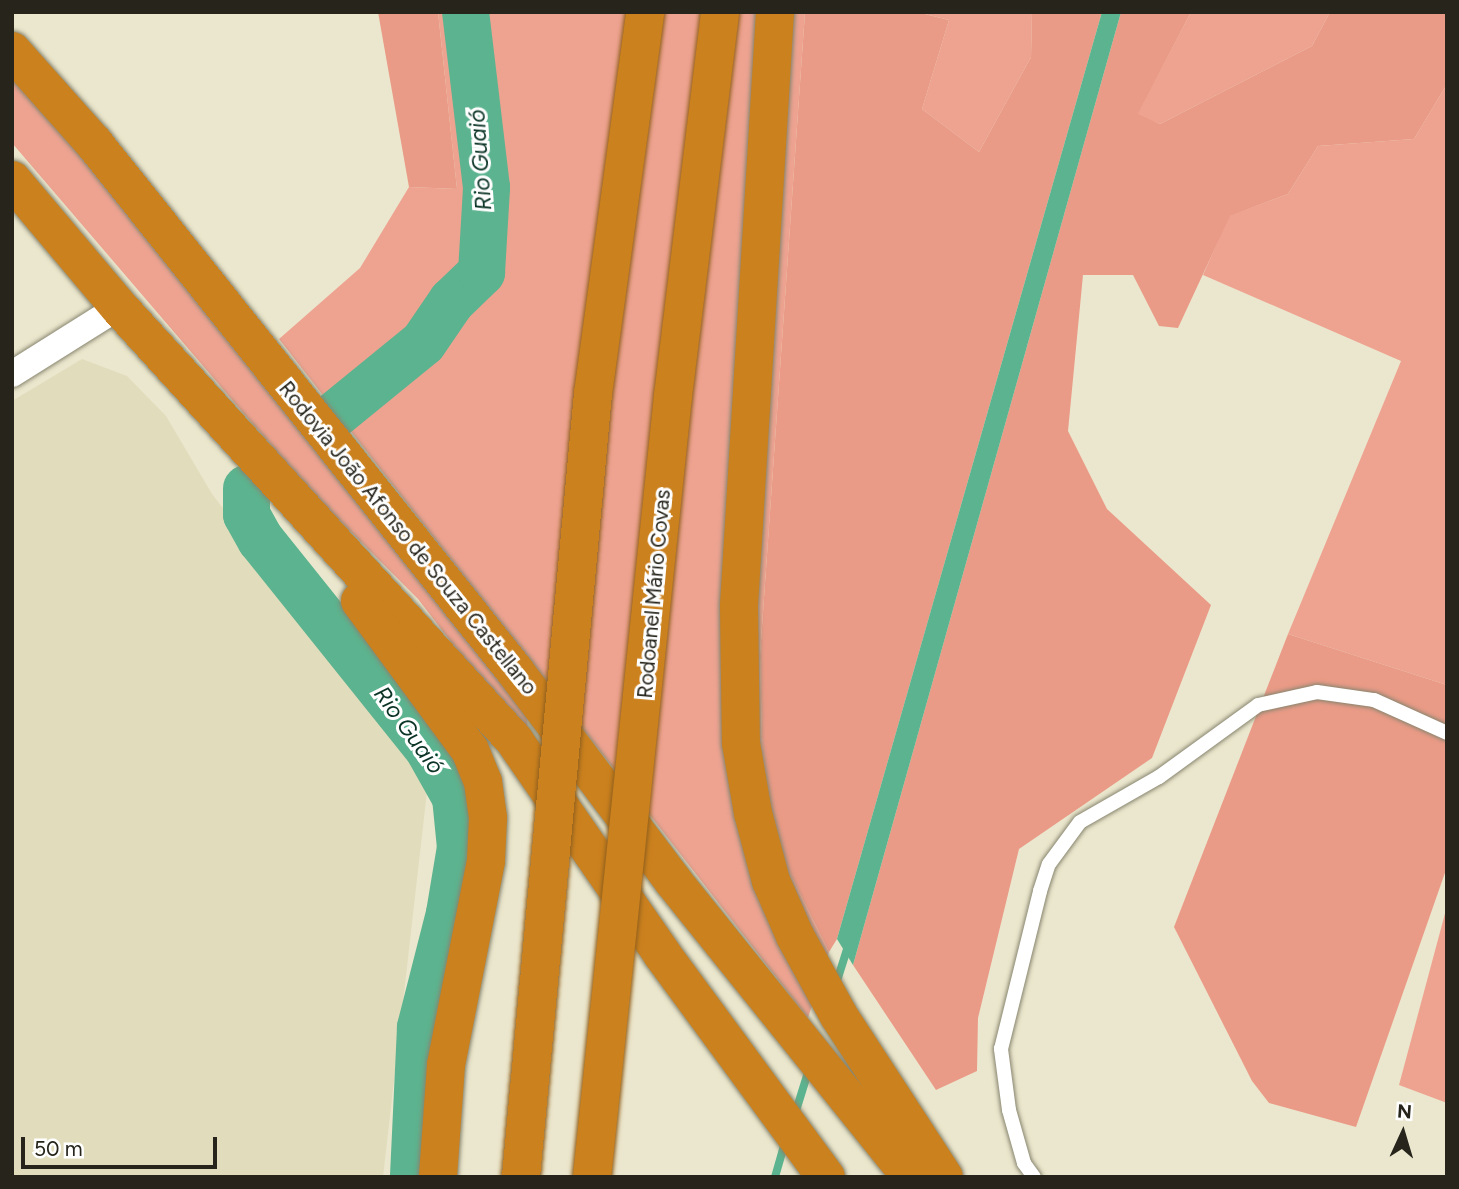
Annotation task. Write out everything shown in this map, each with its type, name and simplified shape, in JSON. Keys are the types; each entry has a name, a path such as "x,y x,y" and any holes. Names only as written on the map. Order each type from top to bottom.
{"highway":[{"path":"521,1177 593,394 645,12"},
{"name":"Rodoanel Mário Covas","path":"592,1177 673,396 720,12"},
{"path":"775,12 739,606 741,743 753,813 771,881 795,936 870,1064 944,1177"},
{"name":"Rodovia João Afonso de Souza Castellano","path":"12,51 94,143 507,660 795,1034 911,1177"},
{"path":"12,180 119,307 514,740 826,1177"},
{"path":"284,489 392,647 453,723 483,782 488,818 486,861 446,1065 438,1177"}],"street":[{"path":"12,374 119,307"}],"lane":[{"path":"1034,1177 1024,1163 1009,1110 1001,1049 1049,864 1080,822 1159,777 1258,705 1317,692 1374,700 1447,733"}],"shaded area":[{"path":"378,12 438,12 457,189 409,187"},
{"path":"438,12 805,12 760,655 762,738 788,870 829,952 808,1018 279,339 360,268 409,187 457,189"},
{"path":"805,12 917,12 949,20 922,109 979,152 1031,57 1032,12 1102,12 837,939 829,952 788,870 770,803 762,738 760,655"},
{"path":"917,12 1032,12 1031,57 979,152 922,109 949,20"},
{"path":"1102,12 1121,12 853,965 837,939"},
{"path":"1121,12 1191,12 1138,114 1160,124 1312,46 1330,12 1447,12 1447,84 1414,139 1318,146 1288,194 1230,216 1178,328 1159,326 1133,275 1083,275 1068,431 1107,509 1211,605 1152,758 1019,849 978,1018 977,1071 936,1090 853,965"},
{"path":"1191,12 1330,12 1312,46 1160,124 1137,115"},
{"path":"12,68 527,714 528,742 418,599 312,493 12,143"},
{"path":"1447,84 1447,685 1288,634 1401,361 1203,275 1229,216 1288,194 1318,146 1414,139"},
{"path":"82,359 127,376 166,416 212,494 429,774 383,1177 12,1177 12,401"},
{"path":"1288,634 1447,685 1447,867 1356,1127 1269,1103 1252,1081 1174,927"},
{"path":"1447,906 1447,1103 1399,1085"}],"waterway":[{"name":"Rio Guaió","path":"336,413 423,342 451,301 481,272 486,187 465,12"},
{"name":"Rio Guaió","path":"246,488 246,514 260,539 428,749 455,797 460,847 449,913 420,1027 413,1177"},
{"path":"836,984 849,943"},
{"path":"795,1114 809,1069"},
{"path":"775,1177 785,1143"}]}
